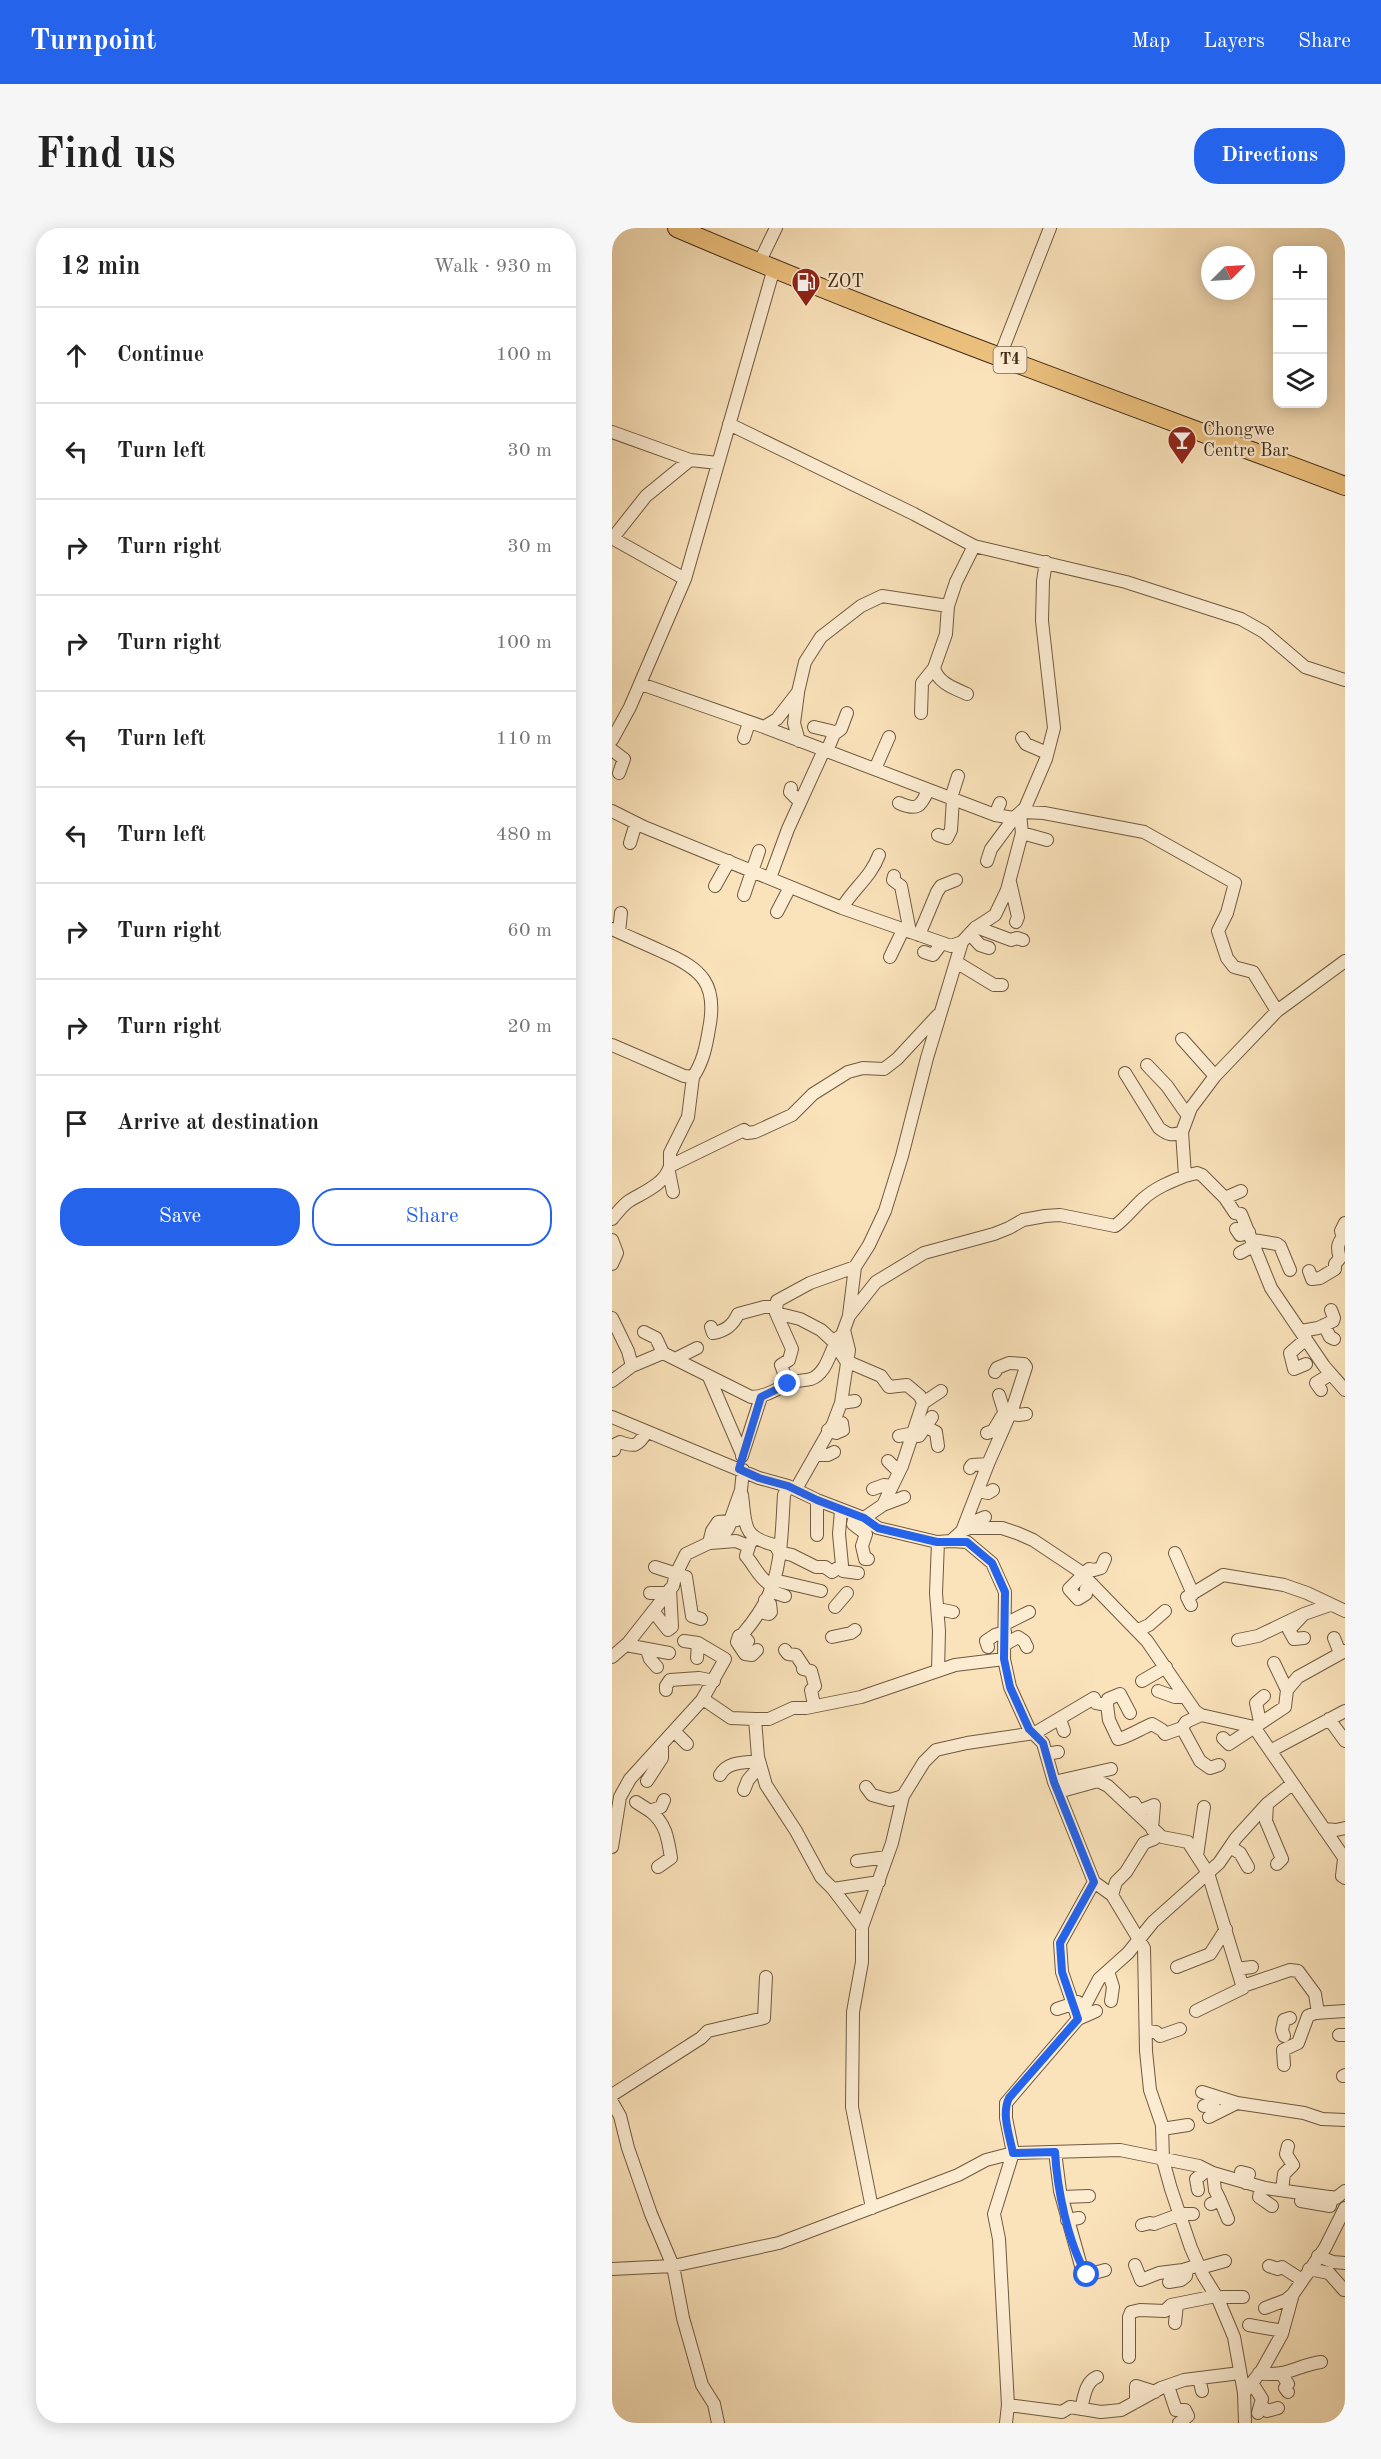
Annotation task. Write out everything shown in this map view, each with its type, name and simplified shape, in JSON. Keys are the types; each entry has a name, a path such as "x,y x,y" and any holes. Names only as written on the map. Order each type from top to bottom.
{"highway":[{"name":"T4","path":"677,228 767,266 1000,356 1345,486"}],"street":[{"path":"612,740 641,684 685,579 729,424 776,228"},
{"path":"1000,356 1050,228"},
{"path":"729,424 918,516 974,546 1126,582 1240,619 1264,632 1305,667 1345,681"},
{"path":"612,432 690,460 718,463"},
{"path":"685,579 612,539 646,496 690,460"},
{"path":"921,713 922,682 934,668 946,634 948,606 956,582 974,546"},
{"path":"987,861 992,849 1019,815 1047,753 1054,728 1043,681 1043,581 1046,562"},
{"path":"799,741 794,723 798,692 805,662 820,637 873,599 882,596 948,606"},
{"path":"934,668 936,675 943,682 967,694"},
{"path":"641,684 764,727 995,815 1044,813 1144,832 1235,883 1227,913 1218,931 1227,958 1234,967 1253,972 1276,1011"},
{"path":"764,727 777,719 798,692"},
{"path":"770,878 800,802 825,750 834,734 841,729 847,713"},
{"path":"744,738 749,723"},
{"path":"814,726 834,734"},
{"path":"875,769 889,737"},
{"path":"1022,738 1029,750 1047,753"},
{"path":"612,750 624,759 619,773"},
{"path":"938,835 947,838 951,830 952,799 958,776"},
{"path":"791,788 790,792 800,802"},
{"path":"899,803 910,808 916,807 923,801 928,790"},
{"path":"995,815 1000,803"},
{"path":"612,811 665,842 729,861 842,908 951,946 995,915 1010,882 1022,833 1019,815"},
{"path":"630,843 636,823"},
{"path":"1022,833 1047,840"},
{"path":"744,895 759,851"},
{"path":"842,908 848,898 872,873 879,855"},
{"path":"715,886 729,861"},
{"path":"890,957 911,933 941,886 956,880"},
{"path":"911,933 898,881 914,890"},
{"path":"1010,882 1018,916 1016,921"},
{"path":"777,912 790,887"},
{"path":"621,913 616,931 688,963 700,974 706,986 712,1010 704,1054 693,1077 688,1117 670,1153 669,1169 673,1192"},
{"path":"969,934 1023,940"},
{"path":"969,934 980,945 989,948"},
{"path":"612,1381 632,1366 663,1353 751,1397 761,1397 794,1380 811,1379 821,1373 834,1343 842,1335 849,1316 855,1267 869,1245 885,1211 956,962 969,934"},
{"path":"924,952 933,955 942,943"},
{"path":"1185,1176 1182,1132 1191,1108 1215,1076 1276,1011 1345,961"},
{"path":"956,962 994,985 1002,985"},
{"path":"612,1219 627,1202 659,1183 669,1169 744,1130 747,1133 755,1132 792,1115 813,1094 848,1072 863,1068 884,1069 935,1021 945,1001"},
{"path":"1182,1039 1215,1076"},
{"path":"612,1045 693,1077"},
{"path":"1147,1065 1167,1086 1188,1116"},
{"path":"1125,1073 1159,1128 1166,1134 1174,1135 1182,1132"},
{"path":"1185,1161 1202,1174 1225,1198 1235,1213 1241,1214 1252,1239 1262,1273 1303,1335 1345,1390"},
{"path":"849,1316 876,1282 924,1252 994,1234 1023,1220 1046,1216 1060,1215 1114,1226 1129,1215 1144,1198 1161,1186 1185,1176 1202,1174"},
{"path":"1225,1198 1241,1191"},
{"path":"1309,1271 1312,1279 1340,1270 1335,1264 1340,1258 1337,1251 1338,1243 1343,1237 1341,1231 1345,1223"},
{"path":"1236,1229 1240,1235 1277,1244 1290,1270"},
{"path":"1240,1253 1252,1239"},
{"path":"612,1240 617,1253 612,1264"},
{"path":"788,1384 781,1365 789,1360 792,1349 776,1310 777,1300 802,1287 855,1267"},
{"path":"711,1327 713,1333 720,1332 733,1325 738,1314 764,1307 776,1310 821,1330 834,1343 846,1361 881,1376 889,1387 907,1385 920,1396 923,1403"},
{"path":"1306,1364 1294,1369 1290,1353 1303,1335 1333,1321 1331,1310"},
{"path":"612,1318 628,1351 632,1366"},
{"path":"1324,1325 1330,1337 1334,1339"},
{"path":"757,1650 752,1655 744,1652 748,1641 742,1635 759,1612 771,1588 779,1552 784,1495 792,1488 815,1455 841,1403 849,1350 844,1330"},
{"path":"644,1332 656,1338 663,1353"},
{"path":"676,1358 697,1348"},
{"path":"995,1372 997,1368 1009,1363 1024,1364 1025,1369 1035,1379"},
{"path":"982,1555 977,1547 972,1522 978,1491 1025,1369"},
{"path":"1322,1390 1316,1383 1331,1374"},
{"path":"709,1377 742,1454"},
{"path":"884,1505 902,1466 923,1403 941,1391"},
{"path":"999,1395 1004,1411 1018,1415 1026,1414"},
{"path":"761,1397 742,1454 743,1523 751,1535 752,1542 746,1556 771,1588 785,1596"},
{"path":"841,1403 855,1401"},
{"path":"987,1433 993,1431 1009,1412"},
{"path":"612,1417 792,1488 859,1517 878,1528 945,1541 967,1542 992,1563 1005,1592 1004,1659 1010,1687 1025,1721 1052,1753 1056,1787 1094,1882 1112,1895 1144,1948 1150,2090 1162,2128 1163,2160 1187,2214 1187,2273 1181,2302"},
{"path":"899,1436 914,1433 919,1436 929,1422 936,1432 938,1446"},
{"path":"828,1430 836,1433 843,1430 842,1423"},
{"path":"612,1449 614,1450 616,1444 620,1442 636,1445 647,1432"},
{"path":"815,1455 828,1455 834,1452"},
{"path":"969,1468 989,1460"},
{"path":"888,1461 895,1468 902,1466"},
{"path":"873,1489 884,1485 892,1486"},
{"path":"730,1521 741,1490"},
{"path":"978,1491 988,1493 993,1491"},
{"path":"868,1559 862,1554 866,1534 853,1524 859,1517 904,1497"},
{"path":"817,1500 817,1535"},
{"path":"612,1657 626,1645 668,1591 686,1554 709,1543 736,1541 775,1545 779,1552 792,1555 816,1567 825,1567 828,1571 837,1570 842,1565 839,1534 841,1510"},
{"path":"938,1671 939,1626 936,1593 945,1541 972,1522 985,1517"},
{"path":"709,1543 712,1531 718,1522 743,1523"},
{"path":"972,1522 1017,1533 1047,1549 1088,1579 1127,1621 1144,1627"},
{"path":"1175,1553 1192,1599 1223,1575 1284,1584 1345,1611"},
{"path":"1088,1579 1089,1569 1101,1568 1105,1559"},
{"path":"655,1567 686,1577 692,1616 701,1619"},
{"path":"843,1571 858,1573"},
{"path":"771,1588 821,1591"},
{"path":"650,1593 668,1591"},
{"path":"653,1611 668,1630 672,1627 668,1591"},
{"path":"835,1607 847,1593"},
{"path":"1239,1640 1265,1632 1330,1605"},
{"path":"938,1609 952,1612"},
{"path":"1144,1627 1165,1611"},
{"path":"988,1647 986,1641 1029,1612"},
{"path":"1304,1614 1289,1629 1294,1639 1304,1638"},
{"path":"931,1643 931,1635 939,1626"},
{"path":"1144,1627 1149,1644 1195,1711 1222,1719 1257,1724"},
{"path":"832,1636 851,1633 855,1630"},
{"path":"1260,1646 1265,1632"},
{"path":"1005,1645 1018,1637 1027,1647"},
{"path":"1287,1690 1298,1677 1343,1652 1334,1638"},
{"path":"612,1847 615,1811 630,1779 703,1699 725,1659 698,1643 684,1641"},
{"path":"697,1658 698,1643"},
{"path":"626,1645 669,1653"},
{"path":"647,1650 650,1659 657,1667"},
{"path":"785,1650 788,1654 796,1655 804,1666 803,1669 811,1671 815,1686 811,1690 814,1705"},
{"path":"703,1699 731,1718 769,1719 793,1708 806,1708 861,1697 954,1665 1004,1659"},
{"path":"1223,1737 1229,1744 1285,1707 1287,1690 1274,1663"},
{"path":"1142,1681 1166,1667"},
{"path":"666,1690 670,1680 699,1678 714,1681"},
{"path":"1158,1691 1175,1697 1184,1697"},
{"path":"1130,1713 1120,1694 1108,1699 1110,1720 1118,1739 1152,1724 1165,1734 1182,1728 1186,1722 1204,1715"},
{"path":"1264,1696 1256,1703 1257,1724 1292,1784 1345,1859 1342,1876 1345,1878"},
{"path":"872,2208 852,2107 853,2012 862,1962 862,1927 887,1857 903,1796 924,1762 936,1750 1035,1733 1062,1725 1094,1698 1096,1703 1107,1705"},
{"path":"1272,1750 1345,1711"},
{"path":"755,1719 759,1764 766,1785 796,1832 821,1878 833,1889 862,1927"},
{"path":"1329,1719 1345,1741"},
{"path":"1182,1728 1200,1761 1209,1767 1219,1765"},
{"path":"675,1732 687,1744"},
{"path":"647,1781 662,1758 662,1744"},
{"path":"720,1775 722,1771 735,1763 759,1764"},
{"path":"744,1790 759,1764"},
{"path":"1056,1787 1094,1777 1108,1786 1162,1837 1188,1842 1208,1873 1243,1986"},
{"path":"1006,2423 1008,2405 999,2239 994,2214 1013,2153 1006,2118 1006,2103 1078,2019 1099,1979 1139,1941 1153,1922 1219,1863 1267,1804 1292,1784"},
{"path":"866,1787 872,1795 890,1800 903,1796"},
{"path":"623,1791 636,1802 635,1810 664,1825 671,1858 658,1867"},
{"path":"644,1813 661,1807 664,1800"},
{"path":"1112,1895 1116,1882 1126,1872 1144,1843 1154,1839 1154,1805 1139,1811 1134,1802 1126,1805"},
{"path":"1267,1804 1266,1821 1282,1859 1277,1864"},
{"path":"1197,1856 1204,1807"},
{"path":"1324,1829 1345,1828"},
{"path":"1230,1847 1240,1853 1248,1867"},
{"path":"857,1861 887,1857"},
{"path":"833,1889 879,1882"},
{"path":"1078,2019 1062,1972 1060,1943 1094,1882"},
{"path":"1177,1967 1210,1954 1226,1929"},
{"path":"1237,1969 1252,1966"},
{"path":"1196,2011 1216,1998 1243,1986 1270,1979 1290,1970 1305,1968 1305,1983 1315,1994 1313,2014 1298,2043 1283,2050 1284,2065"},
{"path":"1108,1971 1113,1987 1111,2001"},
{"path":"612,2095 701,2038 708,2031 764,2018 766,1977"},
{"path":"1057,2009 1088,2000"},
{"path":"1078,2019 1096,2011"},
{"path":"1284,2036 1282,2030 1284,2020 1289,2015 1298,2019 1313,2014 1345,2011"},
{"path":"1146,2031 1156,2032 1160,2036 1180,2029"},
{"path":"1202,2092 1237,2103 1305,2113 1333,2121 1345,2120"},
{"path":"1217,2098 1206,2111 1237,2103"},
{"path":"612,2102 620,2116 627,2148 651,2214 674,2266 683,2318 702,2385 714,2404 718,2423"},
{"path":"1162,2128 1188,2125"},
{"path":"1281,2190 1284,2174 1293,2165 1286,2154 1288,2146"},
{"path":"612,2269 674,2266 779,2243 958,2175 986,2160 1013,2153 1120,2150 1244,2177 1260,2187 1281,2190 1330,2206"},
{"path":"1055,2152 1062,2197 1073,2219 1082,2266 1087,2275 1105,2270"},
{"path":"1198,2190 1196,2179 1210,2171"},
{"path":"1210,2171 1215,2190 1215,2202 1228,2219"},
{"path":"1260,2187 1259,2197 1272,2206"},
{"path":"1330,2206 1345,2191"},
{"path":"1062,2197 1089,2196"},
{"path":"1301,2201 1330,2206"},
{"path":"1265,2308 1286,2300 1311,2274 1345,2208"},
{"path":"1142,2225 1154,2224 1187,2214"},
{"path":"1321,2257 1345,2263"},
{"path":"1135,2265 1141,2280 1159,2273 1187,2273 1225,2261"},
{"path":"1269,2266 1311,2274 1329,2273 1344,2290"},
{"path":"1187,2273 1217,2298 1232,2320 1240,2373 1248,2388 1262,2399 1259,2409 1267,2411 1278,2408"},
{"path":"1245,2423 1248,2388 1283,2331 1293,2294"},
{"path":"1129,2356 1129,2316 1131,2312 1165,2311 1171,2305 1181,2302 1243,2297"},
{"path":"1249,2325 1283,2331"},
{"path":"1259,2373 1281,2373 1321,2362"},
{"path":"1008,2405 1062,2412 1070,2407 1101,2412 1121,2410 1168,2386 1200,2374 1240,2373"},
{"path":"1281,2373 1288,2384 1285,2388 1288,2392"},
{"path":"1200,2374 1202,2391"},
{"path":"1081,2409 1086,2388 1097,2376"},
{"path":"1168,2386 1176,2410 1185,2410 1188,2416 1179,2423"}],"place":[{"name":"ZOT","path":"806,308"},
{"name":"Chongwe Centre Bar","path":"1182,466"}],"route":[{"path":"788,1384 761,1397 748,1433 739,1469 759,1478 788,1486 864,1518 878,1528 937,1542 951,1540 967,1542 992,1563 1005,1592 1004,1659 1010,1687 1029,1729 1043,1743 1054,1782 1094,1882 1060,1943 1062,1972 1078,2019 1009,2098 1006,2103 1006,2118 1013,2153 1055,2152 1056,2170 1070,2232 1087,2275"}]}
